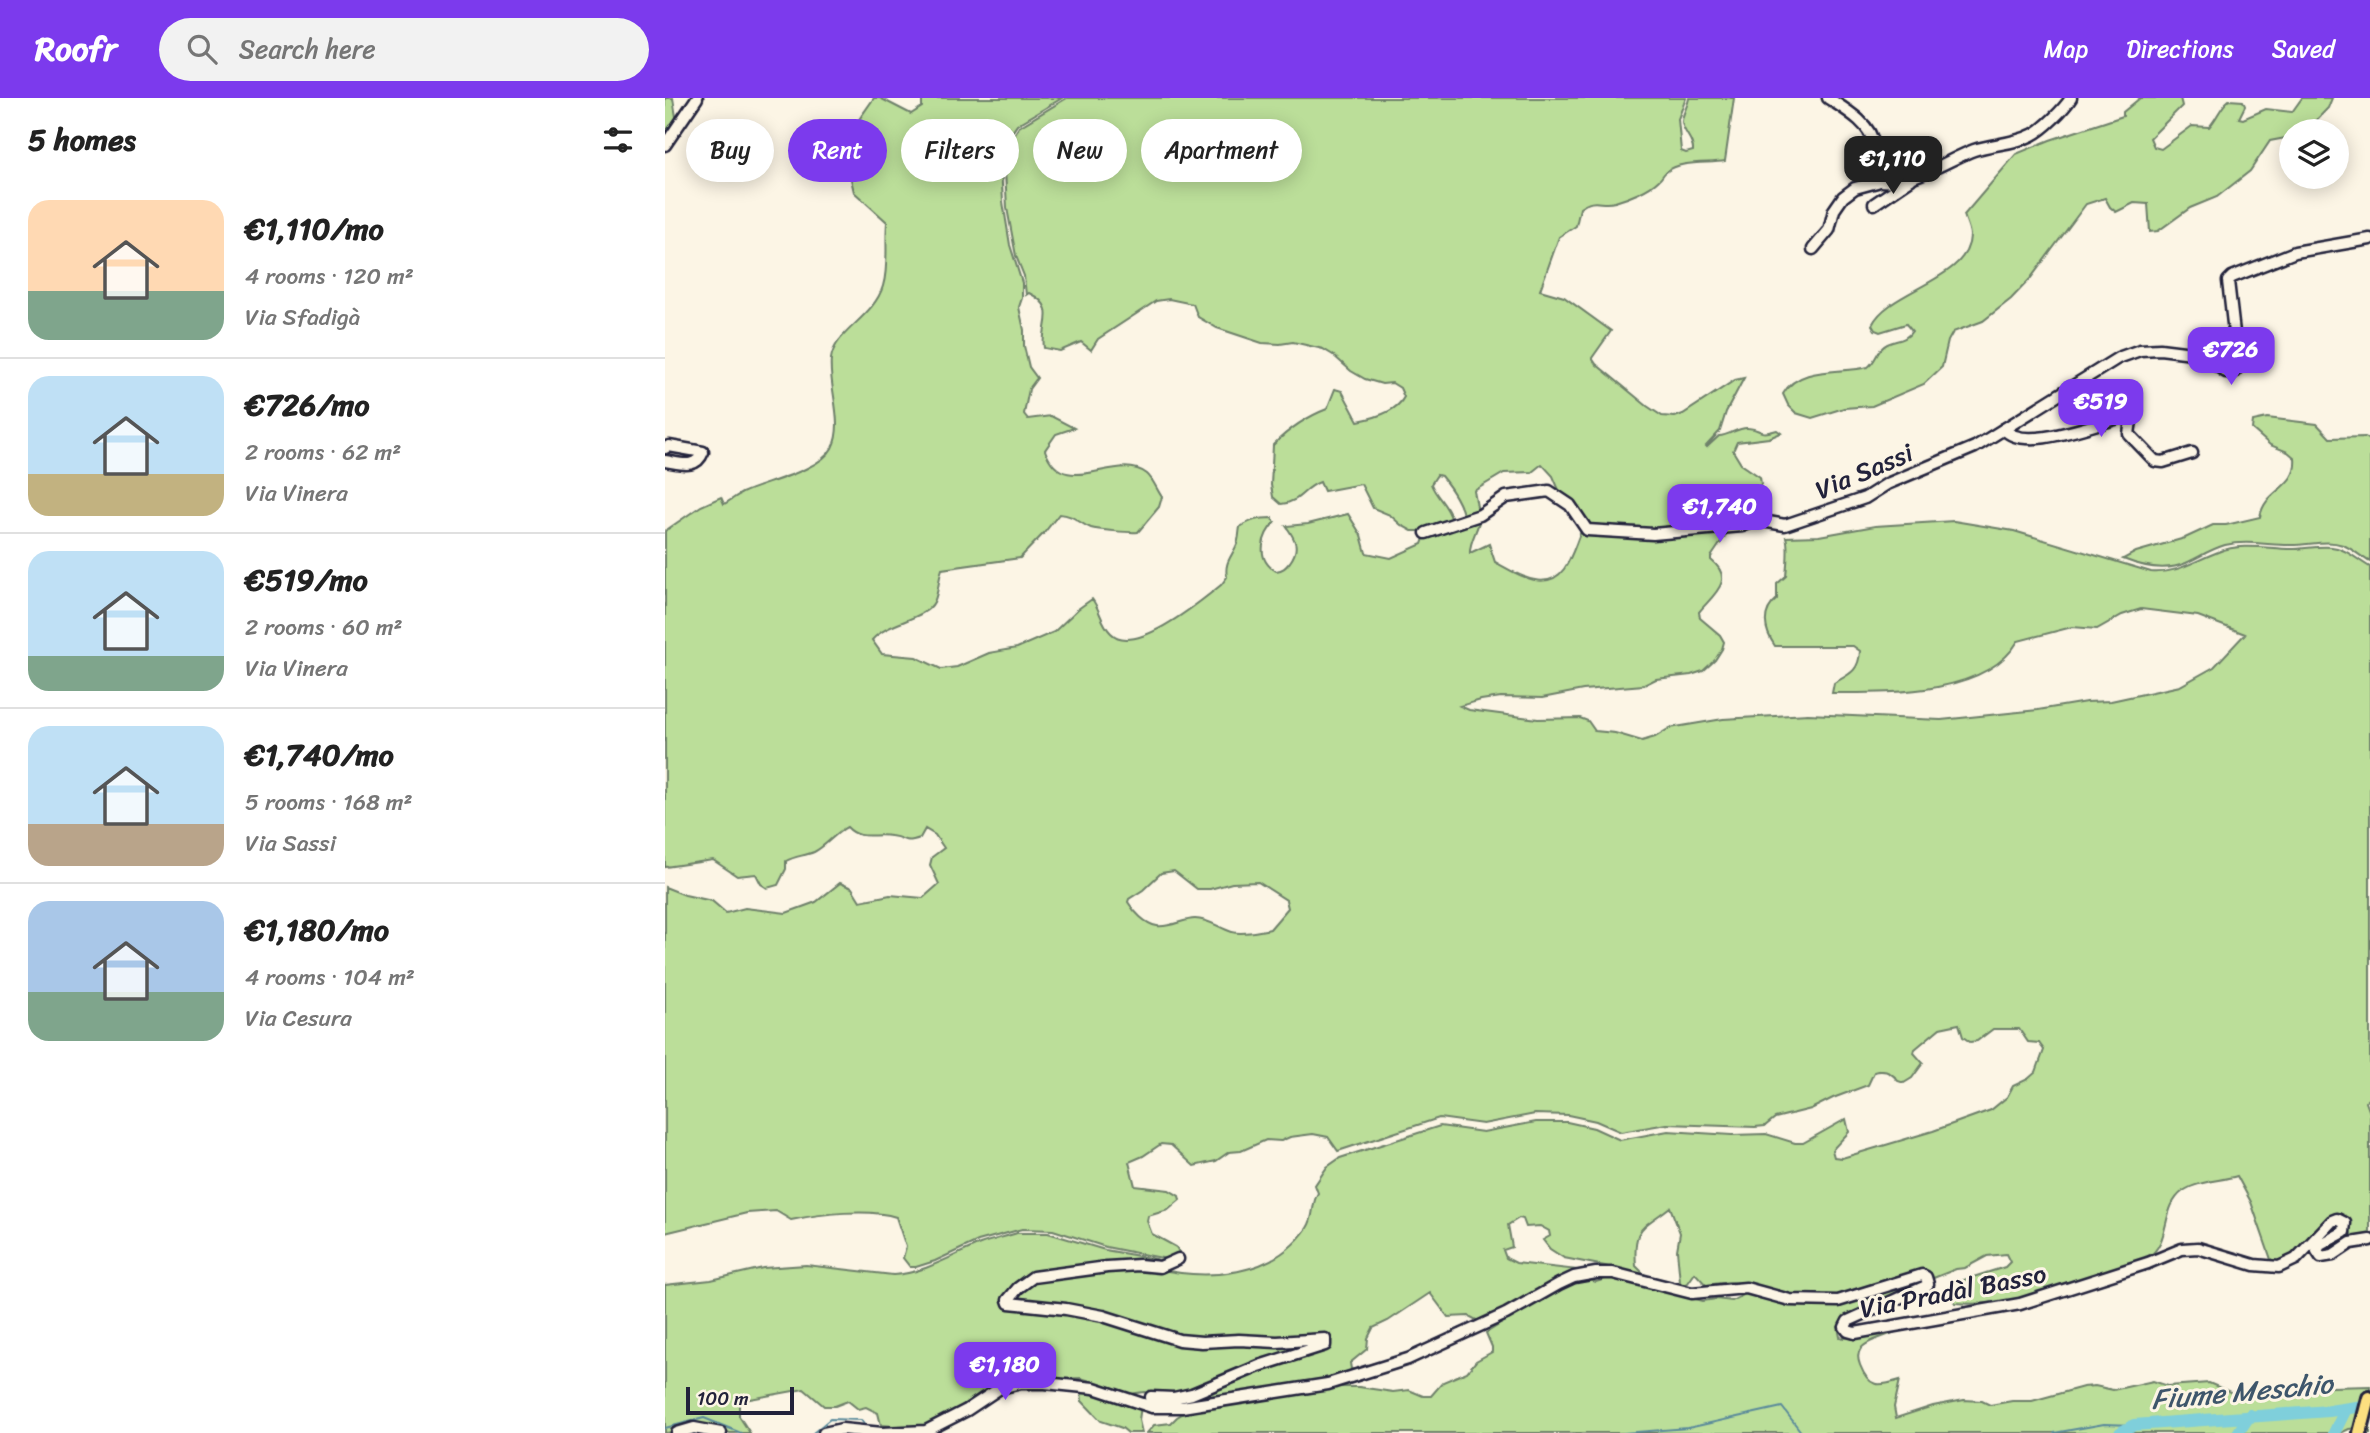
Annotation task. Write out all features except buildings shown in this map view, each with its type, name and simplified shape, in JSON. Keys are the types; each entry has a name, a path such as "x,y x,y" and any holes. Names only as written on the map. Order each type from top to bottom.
{"main road":[{"path":"2360,1433 2368,1401"}],"street":[{"path":"665,145 697,98"},
{"path":"1828,98 1867,129 1873,142 1867,167 1869,176 1877,182"},
{"path":"1874,204 1911,178 1973,150 2032,135 2065,107 2071,98"},
{"path":"1813,248 1829,230 1834,210 1843,197 1856,188 1877,182 1911,178"},
{"path":"2192,453 2163,462 2155,461 2129,434 2131,421 2127,416 2043,438 2015,437 2004,429 2118,358 2140,350 2160,349 2200,354 2226,372 2234,372 2238,367 2228,281 2232,277 2295,253 2370,239"},
{"name":"Via Sassi","path":"1426,533 1480,515 1506,497 1549,492 1570,505 1587,530 1653,534 1742,526 1757,520 1785,525 1865,498 1887,484 1975,447 2004,429"},
{"path":"665,448 669,446 703,452 701,459 690,465 665,461"},
{"name":"Via Pradàl Basso","path":"1152,1407 1182,1407 1328,1384 1408,1359 1506,1314 1574,1277 1596,1273 1613,1273 1692,1293 1746,1288 1790,1300 1838,1301 1914,1277 1926,1277 1926,1286 1848,1321 1845,1327 1855,1333 2020,1304 2182,1249 2198,1248 2254,1265 2279,1267 2296,1259 2337,1219 2345,1223 2344,1232 2320,1245 2318,1251 2321,1257 2333,1255 2351,1243 2370,1240"},
{"path":"824,1433 842,1429 926,1431 967,1410 1000,1388 1021,1383 1094,1388 1152,1407 1151,1397 1174,1398 1192,1394 1259,1366 1325,1345 1325,1339 1277,1342 1179,1340 1103,1316 1009,1303 1008,1300 1033,1277 1107,1267 1160,1266 1178,1259"},
{"path":"677,1433 694,1428 721,1433"}],"green space":[{"path":"665,98 673,98 677,123 665,142"},
{"path":"874,98 880,98 911,114 922,107 922,98 1062,98 1019,124 1019,119 901,119 901,182 1002,182 1010,245 1022,283 1019,307 1024,346 1029,367 1037,378 1029,389 1024,414 1028,419 1051,416 1074,428 1056,434 1045,450 1053,465 1064,472 1077,474 1121,467 1135,468 1149,476 1162,497 1159,507 1138,532 1091,528 1059,514 1020,558 942,569 936,598 929,608 872,640 882,654 916,657 941,669 957,667 989,653 1017,648 1054,632 1092,599 1111,633 1122,638 1135,638 1151,633 1183,614 1221,585 1227,577 1228,563 1237,544 1240,527 1263,518 1272,518 1275,522 1264,540 1263,554 1269,566 1276,571 1287,566 1296,548 1286,526 1308,524 1348,514 1361,535 1366,553 1391,558 1422,544 1426,533 1480,518 1470,553 1489,544 1495,562 1521,576 1540,581 1557,576 1564,569 1582,529 1728,532 1711,557 1722,574 1720,587 1699,612 1700,618 1720,635 1724,642 1715,660 1703,671 1656,679 1644,685 1583,690 1542,698 1501,697 1460,706 1469,710 1538,719 1580,718 1588,721 1595,731 1615,733 1642,741 1670,728 1723,719 1808,714 1941,720 2111,701 2180,686 2214,667 2245,634 2198,616 2141,609 2122,615 2097,629 2072,627 2018,641 2003,659 1960,682 1907,691 1832,693 1834,683 1856,668 1860,651 1853,646 1775,646 1768,634 1766,615 1777,599 1777,584 1786,576 1786,537 1819,536 1875,526 1954,521 2014,531 2151,572 2177,569 2226,549 2244,547 2331,547 2346,551 2370,567 2370,1098 2366,1102 2370,1113 2370,1238 2358,1242 2351,1234 2347,1220 2339,1216 2300,1253 2274,1268 2251,1202 2237,1176 2202,1183 2183,1191 2171,1206 2160,1243 2147,1258 2053,1291 1980,1304 1955,1303 1949,1291 1957,1282 2005,1267 2010,1262 2006,1254 1987,1256 1965,1268 1931,1279 1928,1275 1848,1296 1794,1297 1757,1288 1754,1284 1729,1282 1706,1285 1695,1273 1688,1283 1682,1285 1677,1250 1680,1233 1670,1207 1646,1225 1638,1236 1636,1266 1649,1279 1564,1258 1550,1249 1543,1240 1550,1236 1549,1231 1540,1226 1526,1227 1523,1219 1519,1218 1508,1225 1512,1247 1503,1250 1506,1258 1516,1263 1587,1271 1480,1322 1469,1316 1448,1317 1430,1293 1373,1328 1367,1349 1350,1363 1351,1369 1358,1370 1327,1381 1172,1403 1243,1374 1321,1350 1315,1337 1185,1338 1011,1301 1023,1287 1045,1277 1154,1268 1217,1274 1258,1266 1293,1244 1307,1228 1318,1193 1315,1185 1327,1167 1340,1158 1440,1126 1483,1132 1536,1122 1567,1122 1594,1128 1620,1140 1668,1131 1766,1134 1803,1143 1846,1119 1849,1132 1832,1150 1834,1157 1842,1158 1933,1131 1991,1110 2007,1097 2013,1086 2036,1072 2044,1050 2039,1043 2028,1042 2019,1029 1993,1029 1977,1041 1970,1042 1963,1037 1959,1024 1940,1028 1915,1049 1914,1053 1923,1063 1912,1078 1904,1083 1888,1072 1874,1072 1868,1085 1811,1109 1775,1118 1765,1126 1667,1124 1621,1132 1596,1121 1568,1115 1535,1114 1483,1124 1439,1118 1338,1151 1328,1137 1313,1134 1281,1141 1266,1140 1241,1151 1229,1152 1216,1161 1194,1166 1171,1145 1161,1144 1129,1162 1135,1186 1169,1190 1179,1196 1180,1200 1168,1210 1148,1216 1147,1221 1152,1234 1176,1247 1179,1252 1177,1256 1167,1259 1106,1247 1053,1230 1022,1229 978,1241 935,1261 910,1267 903,1258 906,1247 896,1217 859,1212 791,1220 776,1211 747,1213 665,1233 665,887 712,901 726,913 745,908 786,913 816,902 840,883 852,888 860,901 890,895 923,898 939,884 930,865 932,857 944,848 935,835 925,829 920,838 907,841 891,836 857,834 847,827 814,852 786,861 786,869 778,885 767,888 761,884 756,874 737,876 713,860 665,867 665,531 701,506 721,497 724,504 742,493 791,475 816,463 832,448 837,427 831,370 834,349 878,297 886,271 887,222 854,192 852,182 887,182 887,119 859,119","holes":["1174,871 1197,889 1210,889 1232,883 1258,882 1286,900 1288,908 1270,929 1241,933 1200,919 1167,926 1153,925 1140,917 1128,902 1161,873"]},
{"path":"1067,98 1686,98 1678,119 1681,151 1686,153 1693,151 1682,122 1689,98 1734,98 1725,161 1672,168 1650,187 1632,196 1610,203 1594,202 1580,208 1576,226 1559,237 1540,290 1564,297 1611,331 1592,358 1662,416 1675,417 1683,414 1735,380 1744,378 1726,412 1720,431 1706,446 1719,436 1744,428 1763,432 1777,430 1781,433 1769,438 1737,442 1733,451 1741,464 1760,477 1761,484 1754,495 1758,510 1740,527 1659,531 1592,528 1559,490 1553,476 1542,464 1532,472 1504,473 1474,491 1478,512 1464,518 1452,491 1441,476 1437,475 1431,484 1452,521 1426,531 1412,531 1390,515 1373,508 1361,484 1324,491 1320,482 1293,501 1281,504 1273,497 1271,485 1273,445 1298,424 1327,409 1335,389 1342,391 1358,421 1391,410 1404,397 1400,388 1392,383 1382,384 1365,379 1323,349 1293,342 1262,343 1217,328 1198,317 1193,304 1169,299 1156,301 1098,339 1091,350 1081,342 1060,351 1044,348 1046,311 1038,299 1029,293 1026,295 1007,208 1006,182 1019,182 1019,127"},
{"path":"2140,98 2180,98 2182,106 2150,138 2154,147 2161,149 2192,126 2209,127 2229,100 2243,101 2245,106 2239,118 2243,119 2266,109 2292,112 2302,98 2332,98 2328,108 2317,119 2279,119 2279,139 2270,141 2250,171 2217,197 2190,208 2158,231 2150,232 2148,204 2134,203 2116,212 2105,198 2086,204 2030,279 2011,299 1983,321 1953,332 1942,367 1924,384 1872,406 1844,408 1812,418 1796,413 1788,405 1783,394 1799,379 1822,372 1868,367 1886,345 1909,335 1912,331 1906,324 1880,332 1872,325 1881,313 1894,303 1957,264 1966,251 1970,236 1964,215 2016,154 2123,116 2123,112"},
{"path":"2267,418 2317,424 2330,438 2365,437 2370,440 2370,562 2337,543 2233,544 2178,566 2162,568 2123,559 2136,552 2185,538 2213,525 2226,525 2260,517 2268,500 2287,483 2295,468 2295,458 2270,445 2252,429 2253,421"},
{"path":"1017,1233 1048,1233 1105,1250 1156,1259 1164,1263 1043,1272 1006,1299 1085,1314 1161,1337 1321,1341 1198,1390 1166,1396 1144,1392 1129,1394 1081,1378 1019,1381 1001,1384 980,1393 946,1417 919,1428 881,1425 878,1413 866,1407 858,1409 848,1401 835,1406 824,1406 804,1389 739,1401 739,1416 750,1433 730,1433 712,1428 665,1433 665,1285 711,1280 763,1268 806,1265 905,1274 980,1244"},
{"path":"1612,1277 1703,1301 1732,1301 1749,1292 1833,1304 1921,1277 1925,1283 1838,1327 1840,1337 1844,1338 1900,1330 1862,1347 1858,1356 1863,1373 1871,1382 1886,1384 1900,1380 1894,1407 1896,1418 1933,1406 1964,1400 1982,1401 1990,1405 2032,1401 2083,1387 2095,1386 2113,1390 2153,1381 2168,1386 2209,1383 2230,1392 2279,1397 2331,1387 2370,1386 2370,1433 2366,1433 2367,1427 2341,1433 1147,1433 1154,1425 1171,1423 1194,1407 1328,1387 1359,1387 1393,1392 1409,1390 1423,1396 1431,1396 1443,1382 1467,1372 1476,1361 1492,1352 1486,1333 1560,1287 1583,1278 1596,1282"},
{"path":"1081,1390 1125,1404 1141,1406 1139,1420 1142,1433 1128,1433 1122,1428 1101,1421 1082,1401"}],"waterway":[{"name":"Fiume Meschio","path":"2120,1433 2134,1425 2329,1411 2370,1405"},
{"path":"1624,1433 1688,1428 1782,1407 1802,1433"},
{"path":"2334,1433 2346,1409"},
{"path":"2238,1433 2250,1415"},
{"path":"665,1428 704,1418 741,1433"},
{"path":"813,1433 830,1419 861,1420 867,1427"},
{"path":"2054,1433 2104,1424 2134,1425"}]}
